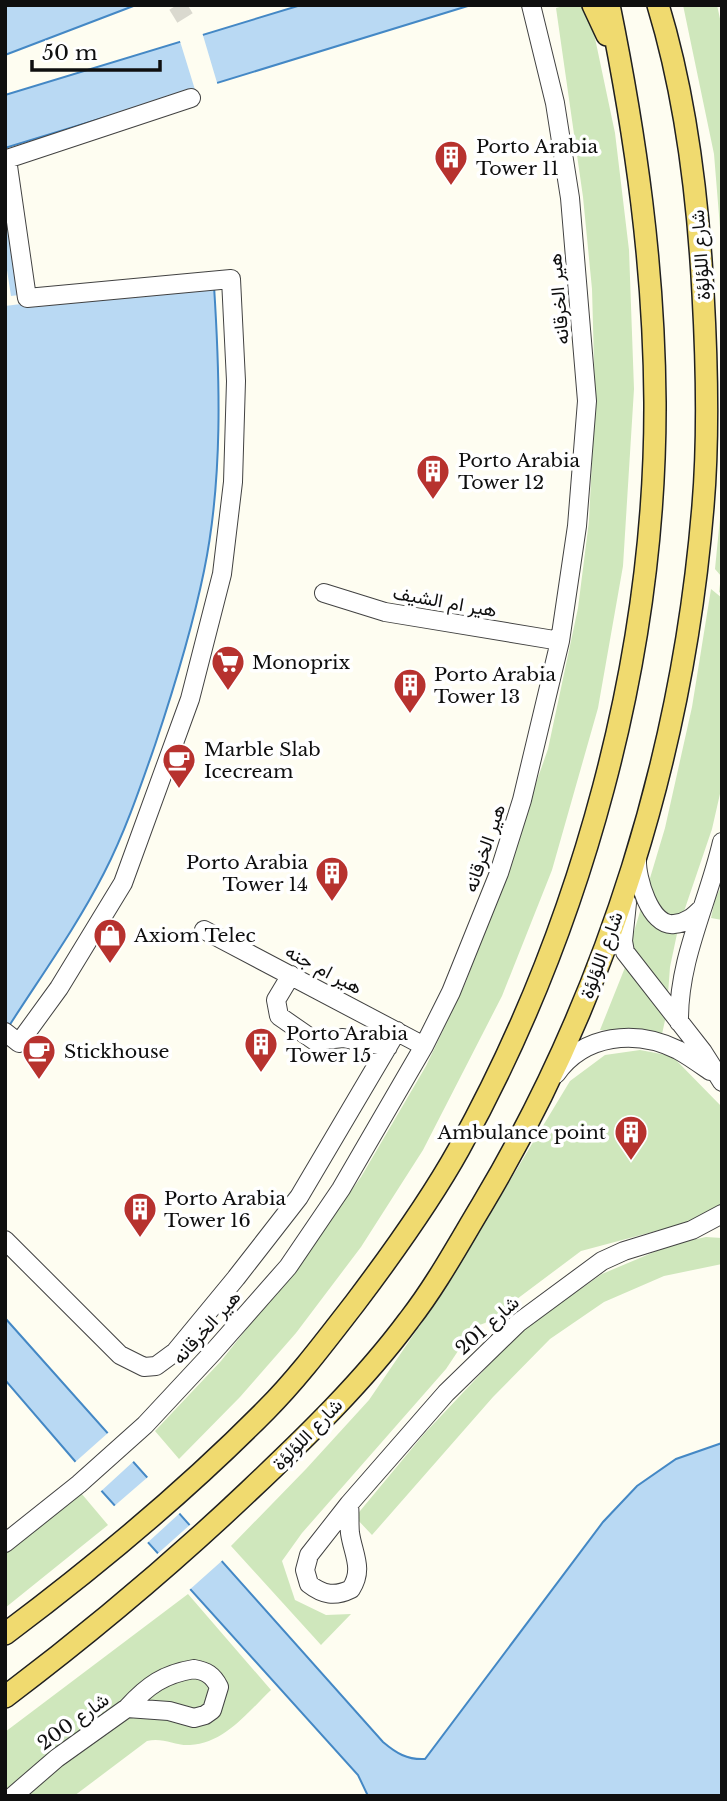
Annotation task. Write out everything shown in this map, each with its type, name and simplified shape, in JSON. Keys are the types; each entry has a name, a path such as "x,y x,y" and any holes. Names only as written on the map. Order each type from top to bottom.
{"main road":[{"path":"593,5 621,66"},
{"path":"5,1634 126,1541 268,1408 332,1332 377,1273 458,1151 520,1030 550,957 592,832 618,721 648,540 654,447 654,358 648,243 609,5"},
{"name":"شارع اللؤلؤة","path":"5,1697 108,1619 303,1441 410,1319 452,1255 535,1110 568,1042 596,974 652,801 685,650 704,503 708,397 701,254 694,183 668,39 658,5"}],"street":[{"name":"هير الخرقانه","path":"5,1543 79,1484 145,1425 214,1352 288,1267 341,1189 424,1045 451,992 499,873 522,800 560,641 577,526 587,401 570,198 555,103 531,5"},
{"path":"5,1032 19,1043 59,988 123,883 190,699 222,574 233,482 236,381 232,279 27,298 7,159 191,98"},
{"name":"هير ام الشيف","path":"324,593 385,611 560,641"},
{"path":"639,845 636,871 639,884 644,896 666,923 673,925 690,920 704,906"},
{"path":"639,845 625,915 625,952 721,1079"},
{"path":"680,1051 680,984 720,854"},
{"name":"هير ام جنه","path":"204,929 291,975 393,1039 424,1045"},
{"path":"5,1240 120,1355 144,1367 156,1366 175,1352 299,1197 393,1039 343,1038 316,1041 293,1028 279,1016 276,1000 291,975"},
{"path":"535,1110 565,1062 583,1048 616,1037 651,1041 680,1051 721,1079"},
{"name":"شارع 201","path":"349,1504 350,1533 358,1559 358,1572 351,1588 327,1594 309,1584 305,1570 309,1555 349,1504 446,1393 518,1322 602,1261 624,1251 692,1230 722,1214"},
{"name":"شارع 201","path":"692,1230 722,1230"},
{"name":"شارع 200","path":"13,1796 57,1758 127,1708 150,1684 194,1668 205,1671 219,1687 212,1710 194,1718 169,1711 127,1708"}],"green space":[{"path":"588,5 615,133 629,250 634,389 623,566 598,708 552,870 502,996 423,1150 361,1247 296,1333 240,1397 179,1459 155,1431 221,1361 298,1264 361,1177 426,1066 466,982 548,749 578,608 589,521 595,399 592,289 583,197 556,8"},
{"path":"683,5 717,5 722,28 722,252 714,154"},
{"path":"722,498 722,594 719,592 721,576 715,569"},
{"path":"711,589 722,598 722,785 712,829 678,929 670,967 668,994 630,945 665,828 692,707"},
{"path":"722,885 722,920 711,918 715,899"},
{"path":"626,965 666,1016 662,1034 600,1030"},
{"path":"640,1050 672,1056 722,1107 722,1204 701,1219 581,1251 485,1323 474,1327 446,1369 302,1533 282,1561 295,1600 326,1615 351,1614 321,1645 231,1546 369,1400 444,1290 570,1081 605,1055"},
{"path":"706,1237 722,1238 722,1264 664,1276 604,1302 550,1339 493,1397 372,1535 355,1517 424,1434 522,1330 602,1274 673,1244"},
{"path":"81,1493 108,1525 5,1608 5,1552"},
{"path":"188,1594 271,1690 235,1725 214,1739 190,1745 147,1741 74,1796 5,1796 5,1732"}],"water":[{"path":"5,5 136,5 5,55"},
{"path":"301,5 471,5 5,148 5,95"},
{"path":"5,201 21,304 214,286 218,357 217,465 210,536 182,659 138,794 104,873 71,932 9,1026 5,1023"},
{"path":"5,1318 383,1742 407,1757 425,1759 603,1522 637,1486 676,1459 722,1443 722,1796 368,1796 358,1775 5,1380"}],"pier":[{"path":"202,32 218,86 196,93 179,38"},
{"path":"5,257 11,296 19,295 21,304 5,306"},
{"path":"109,1432 135,1460 99,1493 73,1464"},
{"path":"149,1476 181,1512 145,1545 112,1508"},
{"path":"192,1523 224,1559 187,1592 155,1556"}],"tunnel":[{"path":"177,5 185,18"}],"place":[{"name":"Porto Arabia Tower 11","path":"451,187"},
{"name":"Porto Arabia Tower 12","path":"433,501"},
{"name":"Monoprix","path":"228,692"},
{"name":"Porto Arabia Tower 13","path":"410,715"},
{"name":"Marble Slab Icecream","path":"179,790"},
{"name":"Porto Arabia Tower 14","path":"332,903"},
{"name":"Axiom Telec","path":"110,965"},
{"name":"Porto Arabia Tower 15","path":"261,1074"},
{"name":"Stickhouse","path":"39,1081"},
{"name":"Ambulance point","path":"631,1162"},
{"name":"Porto Arabia Tower 16","path":"140,1239"}]}
